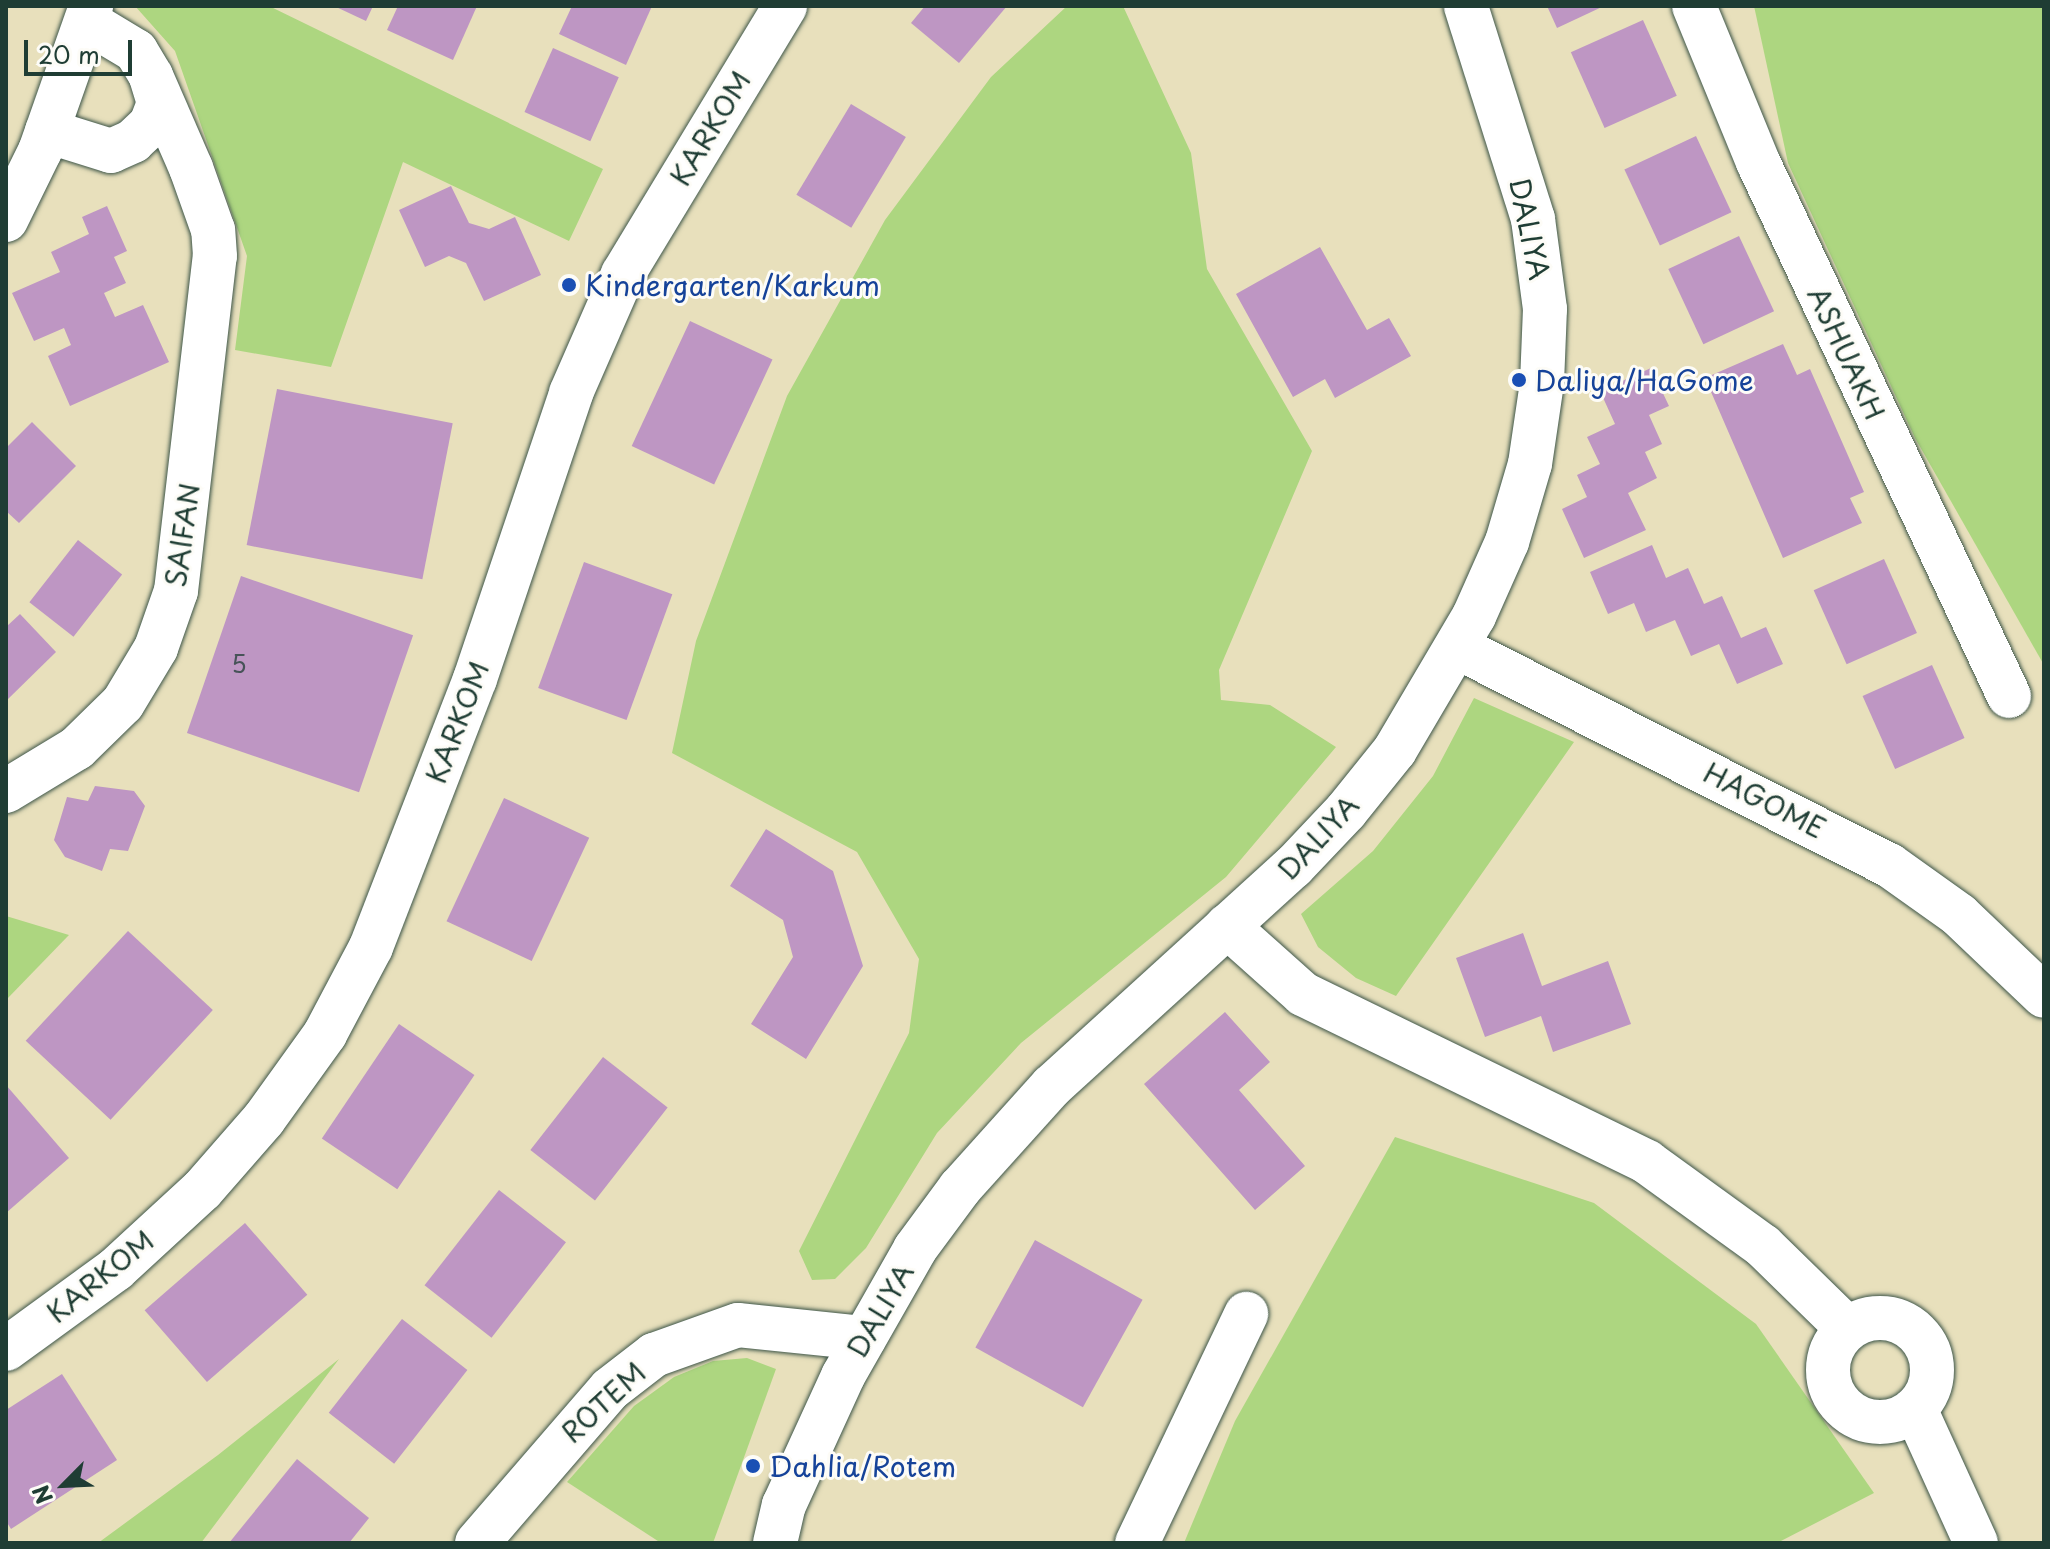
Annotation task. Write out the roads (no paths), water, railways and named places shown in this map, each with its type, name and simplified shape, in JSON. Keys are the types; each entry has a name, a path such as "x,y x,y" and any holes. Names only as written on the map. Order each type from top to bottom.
{"street":[{"name":"KARKOM","path":"6,1349 116,1269 202,1190 264,1119 325,1034 386,907 475,679 571,393 623,274 785,6"},
{"name":"DALIYA","path":"775,1543 812,1437 915,1249 1003,1135 1346,811 1395,750 1457,647 1507,542 1530,464 1542,383 1545,309 1533,219 1466,6"},
{"name":"ASHUAKH","path":"1694,6 1758,162 2009,696"},
{"name":"SAIFAN","path":"6,791 77,748 123,703 156,648 176,591 213,304 215,256 205,210 151,76 136,51 89,13"},
{"path":"6,220 47,131 89,13"},
{"path":"111,151 133,141 151,124 159,103 151,76"},
{"name":"SAIFAN","path":"47,131 111,151 156,158 179,170 195,187 205,210"},
{"name":"HAGOME","path":"1457,647 1889,865 1959,915 2044,996"},
{"path":"1227,926 1315,1001 1647,1162 1763,1246 1847,1328"},
{"path":"1137,1543 1246,1314"},
{"path":"1886,1317 1918,1333 1932,1359 1932,1378 1915,1409 1891,1421 1873,1422 1841,1405 1831,1390 1828,1359 1847,1328 1886,1317"},
{"name":"ROTEM","path":"477,1543 610,1389 654,1355 738,1325 864,1338"},
{"path":"1915,1409 1976,1543"}],"place":[{"name":"Kindergarten/Karkum","path":"569,285"},
{"name":"Daliya/HaGome","path":"1519,380"},
{"name":"Dahlia/Rotem","path":"753,1466"}]}
